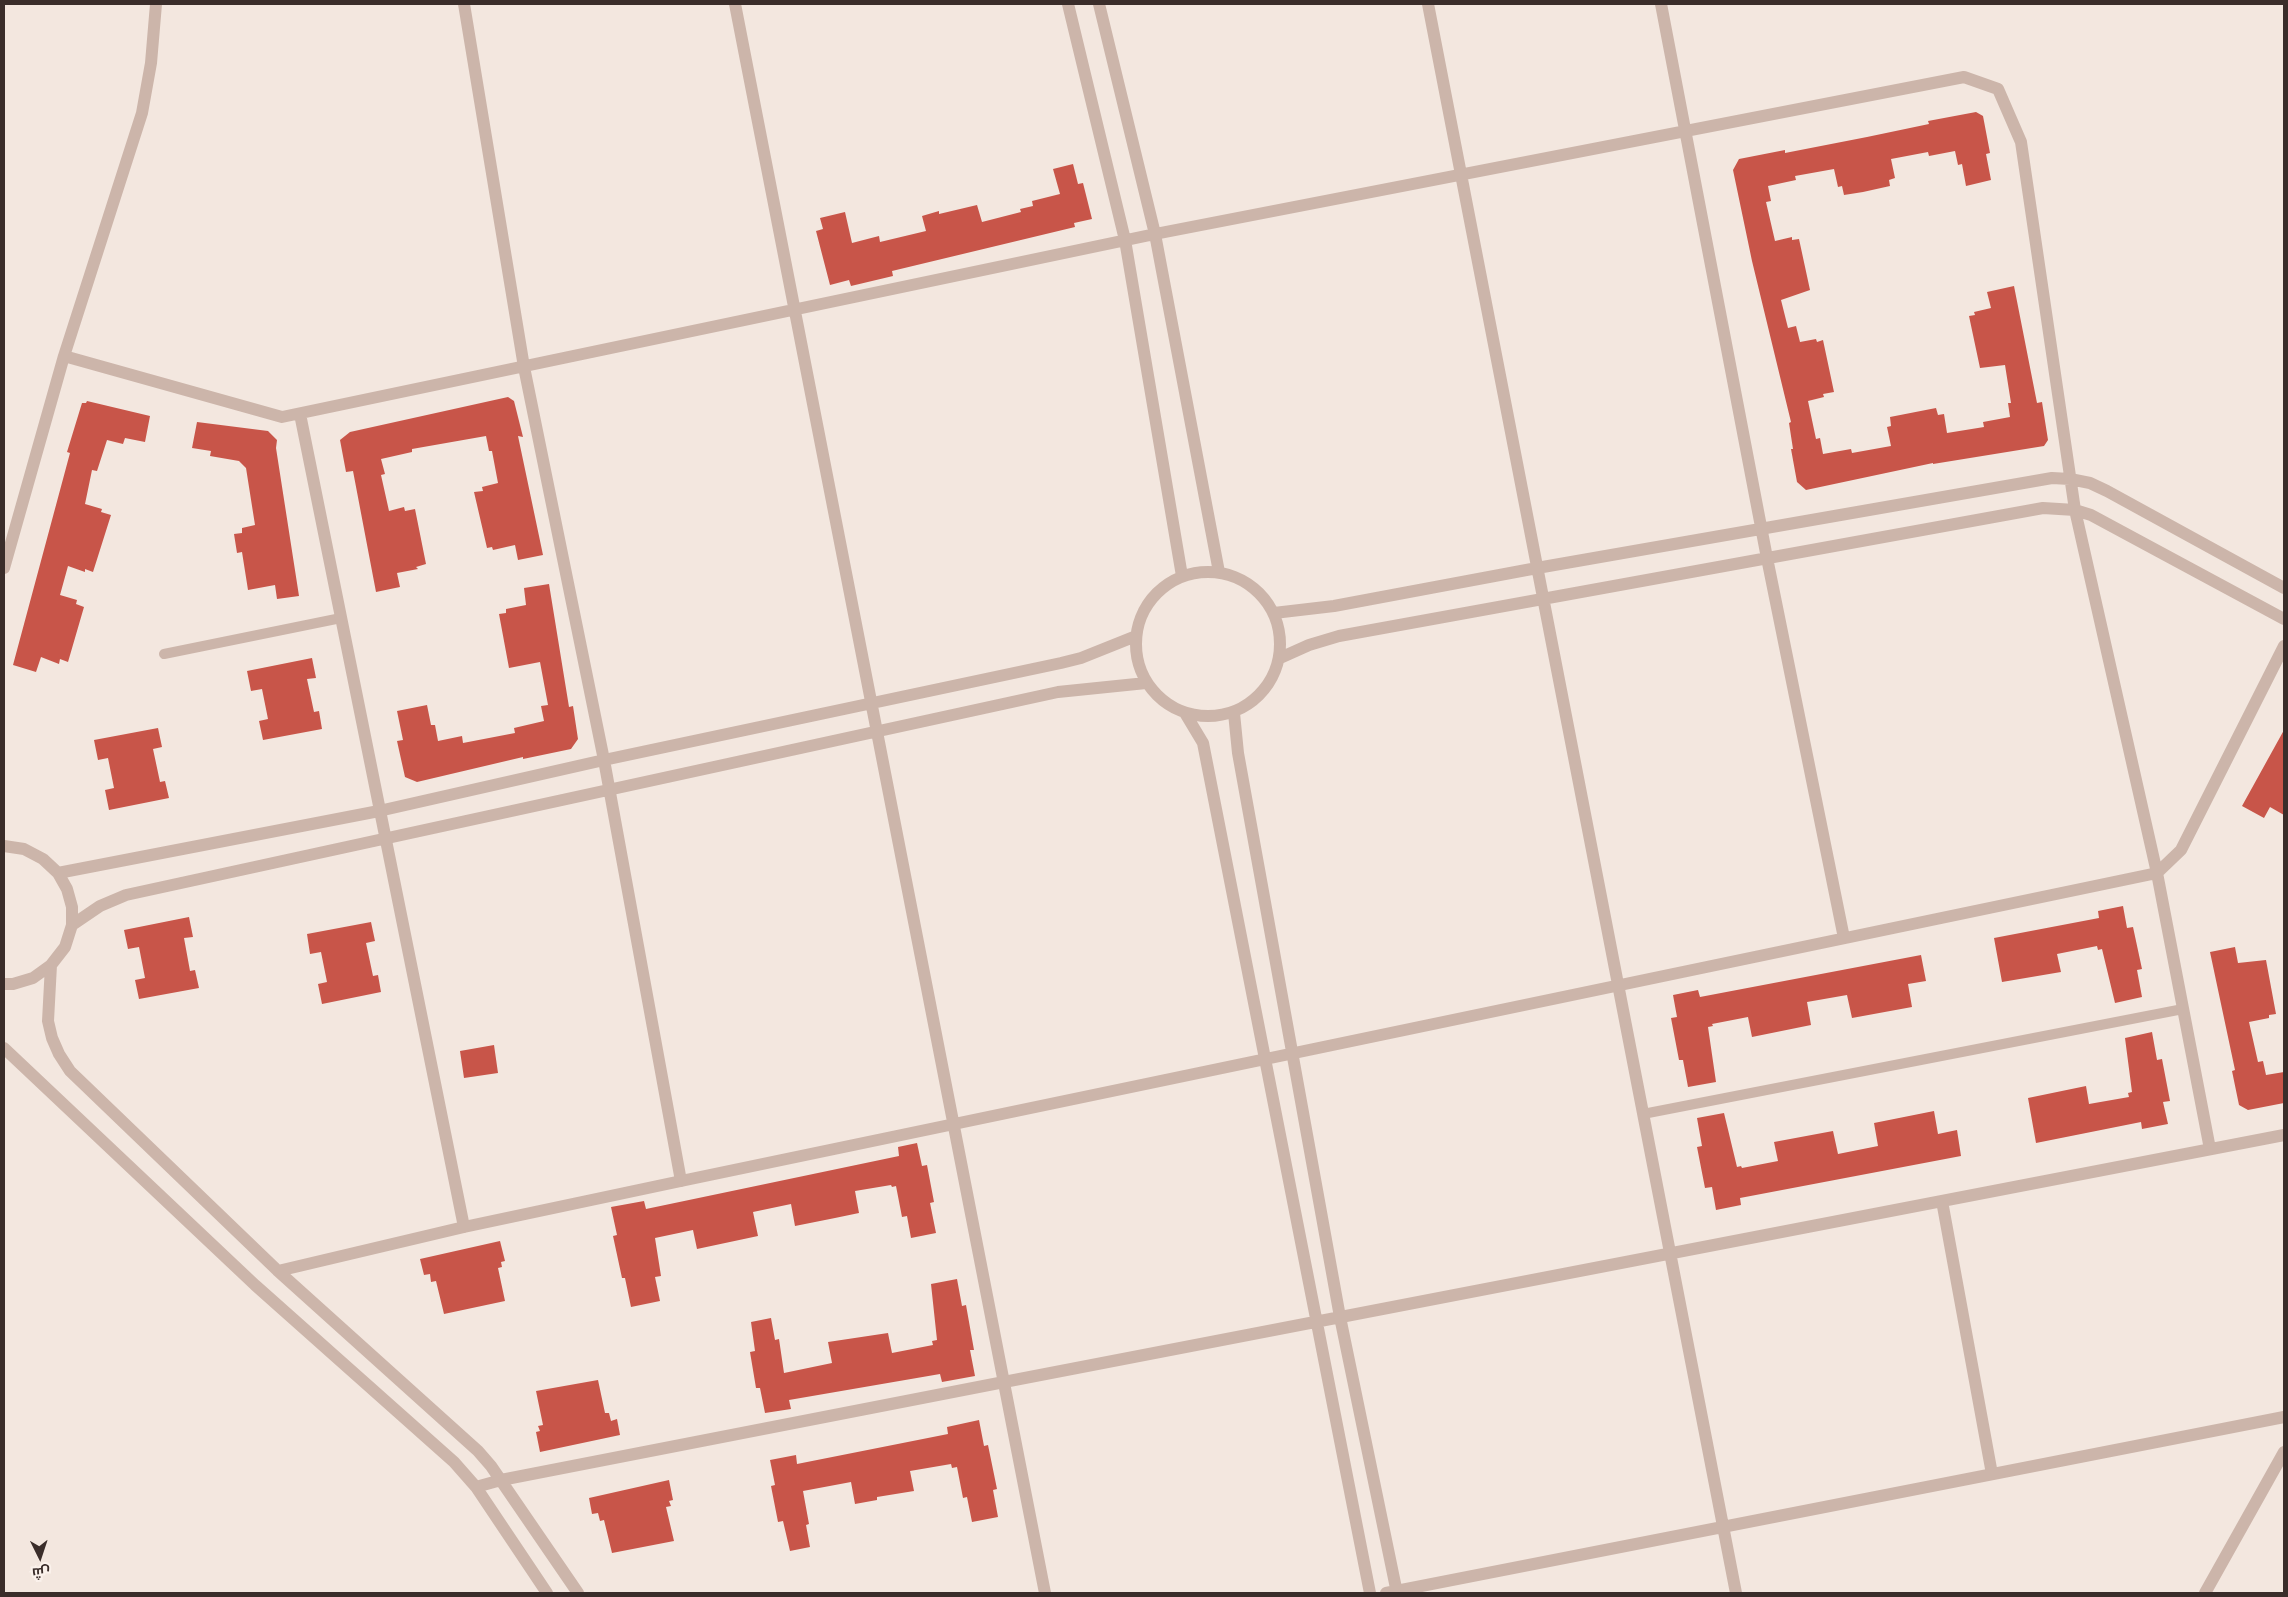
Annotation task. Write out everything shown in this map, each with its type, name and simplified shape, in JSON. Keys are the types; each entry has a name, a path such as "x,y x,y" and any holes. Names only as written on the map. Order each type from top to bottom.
{"street":[{"path":"4,568 64,356 142,113 152,63 156,4"},
{"path":"464,4 524,366 610,790 681,1181"},
{"path":"735,4 1045,1593"},
{"path":"1068,4 1125,240 1182,576"},
{"path":"1099,4 1155,234 1219,572"},
{"path":"1428,4 1736,1593"},
{"path":"1661,4 1761,528 1844,938"},
{"path":"64,356 282,417 1125,240 1964,77 1998,89 2021,142 2075,510 2157,873 2210,1149"},
{"path":"300,414 464,1228"},
{"path":"1274,613 1334,606 1537,568 2038,480 2070,479 2090,484 2107,492 2284,588"},
{"path":"1280,658 1317,642 1339,636 2043,508 2075,510 2107,523 2284,619"},
{"path":"1200,572 1219,572 1241,579 1260,593 1274,613 1281,634 1280,658 1271,681 1255,700 1234,713 1209,717 1185,713 1163,701 1146,683 1137,660 1136,636 1140,617 1150,600 1164,586 1182,576 1200,572"},
{"path":"58,873 379,812 604,760 1061,663 1136,636"},
{"path":"278,1271 464,1228 953,1123 2157,873 2181,850 2284,646"},
{"path":"72,925 100,906 126,895 1058,692 1146,683"},
{"path":"1185,713 1203,743 1370,1593"},
{"path":"1234,713 1238,753 1292,1053 1393,1592 2284,1417"},
{"path":"4,846 24,849 43,859 58,873 67,889 72,907 72,925 65,947 51,965 34,978 13,984 4,984"},
{"path":"51,965 48,1021 58,1054 70,1071 278,1271 478,1451 578,1593"},
{"path":"4,1048 255,1285 440,1450 476,1487 547,1593"},
{"path":"476,1487 500,1480 2284,1135"},
{"path":"1942,1201 1992,1474"},
{"path":"2205,1593 2284,1452"}],"lane":[{"path":"164,654 341,618"},
{"path":"1643,1114 2183,1009"}],"building":[{"path":"1976,112 1983,116 1990,153 1986,154 1991,180 1966,186 1962,164 1958,165 1955,151 1929,156 1928,152 1891,159 1895,178 1889,180 1890,186 1863,192 1844,195 1842,186 1838,187 1834,169 1795,176 1796,180 1768,186 1771,201 1766,202 1775,241 1792,237 1792,240 1799,239 1810,290 1781,300 1788,328 1796,326 1800,342 1816,339 1817,342 1823,340 1834,392 1823,394 1824,397 1808,401 1816,439 1820,438 1823,454 1851,449 1852,453 1891,446 1887,427 1891,426 1890,417 1936,408 1938,415 1944,414 1947,433 1984,427 1983,422 2010,417 2008,403 2011,403 2005,365 1980,368 1969,316 1975,315 1974,312 1991,308 1987,292 2014,286 2037,403 2042,402 2048,440 2044,446 1933,463 1806,490 1797,482 1791,449 1793,449 1789,423 1791,422 1752,261 1733,170 1739,159 1785,150 1785,153 1867,137 1929,124 1928,121"},
{"path":"1073,164 1078,184 1083,183 1092,219 1074,223 1075,227 892,271 893,276 851,286 849,280 830,285 816,231 823,229 820,218 845,212 852,243 879,236 880,242 926,231 922,216 939,211 939,214 977,205 982,222 1021,212 1020,209 1033,206 1032,201 1060,194 1053,169"},
{"path":"508,397 514,401 523,437 518,436 543,555 518,560 515,545 493,550 492,547 487,548 474,492 483,491 482,487 498,483 492,451 489,451 486,436 412,449 412,452 381,459 385,474 381,475 389,511 404,507 405,511 415,509 426,564 416,567 418,569 397,573 400,587 376,592 353,471 346,472 340,440 350,432"},
{"path":"87,401 150,416 145,442 125,438 123,444 107,440 97,471 92,470 85,504 102,509 101,512 111,515 93,572 85,569 85,572 68,566 60,595 77,600 76,604 84,607 68,662 60,659 59,664 41,657 36,672 13,665 70,453 67,452 82,403"},
{"path":"197,422 268,431 277,440 276,448 299,596 277,599 275,585 248,590 242,552 237,553 234,534 242,533 242,528 255,525 246,468 239,461 210,456 211,451 192,448"},
{"path":"549,584 569,707 573,706 578,739 571,749 523,759 523,757 417,782 405,777 397,741 403,740 397,711 427,705 431,725 435,725 438,741 462,736 463,743 515,733 514,728 544,721 541,706 548,705 540,662 509,668 499,614 506,613 506,609 526,605 524,588"},
{"path":"312,658 316,678 307,679 314,712 319,711 322,729 263,740 259,721 268,719 262,689 251,691 247,671"},
{"path":"158,728 162,747 153,749 160,782 165,781 169,798 109,810 105,790 114,788 108,758 98,760 94,740"},
{"path":"2284,730 2284,815 2270,807 2264,818 2242,806"},
{"path":"2123,906 2127,928 2133,927 2142,969 2137,970 2142,997 2115,1003 2102,949 2098,950 2097,946 2057,954 2061,972 2002,982 1994,938 2099,918 2098,911"},
{"path":"189,917 193,937 184,938 190,971 195,970 199,988 139,999 135,980 145,978 139,947 128,949 124,930"},
{"path":"371,922 375,941 366,943 373,976 378,975 381,992 322,1004 318,984 327,982 321,952 310,954 307,934"},
{"path":"2235,947 2238,963 2266,960 2276,1014 2269,1015 2269,1018 2249,1022 2258,1062 2263,1061 2266,1075 2284,1072 2284,1103 2248,1110 2239,1105 2232,1071 2235,1070 2210,952"},
{"path":"1921,955 1926,981 1908,984 1912,1007 1852,1018 1847,995 1807,1002 1811,1025 1752,1037 1748,1017 1712,1024 1713,1026 1708,1027 1716,1082 1688,1087 1683,1060 1679,1060 1671,1018 1677,1017 1673,995 1698,990 1700,997"},
{"path":"2152,1032 2157,1060 2162,1059 2170,1101 2163,1102 2168,1124 2142,1129 2141,1122 2036,1143 2028,1098 2086,1086 2089,1104 2129,1097 2128,1093 2132,1092 2125,1038"},
{"path":"494,1045 498,1073 464,1078 460,1051"},
{"path":"1934,1111 1938,1134 1957,1130 1961,1156 1740,1198 1741,1205 1716,1210 1712,1187 1705,1188 1697,1147 1702,1146 1697,1118 1724,1113 1737,1167 1741,1166 1742,1168 1778,1161 1774,1142 1833,1131 1838,1154 1878,1146 1874,1123"},
{"path":"917,1143 922,1166 927,1165 934,1202 930,1203 936,1233 911,1238 907,1216 902,1217 896,1186 892,1187 891,1185 855,1191 859,1213 795,1226 791,1204 753,1212 758,1236 697,1249 693,1230 655,1238 661,1276 655,1277 660,1301 631,1307 625,1278 622,1278 613,1236 617,1235 611,1207 644,1201 646,1209 899,1156 898,1147"},
{"path":"500,1241 505,1261 501,1262 502,1267 498,1268 505,1301 444,1314 436,1281 431,1282 430,1274 424,1275 420,1259"},
{"path":"957,1279 962,1306 966,1305 974,1350 970,1350 975,1376 942,1382 940,1374 789,1400 791,1409 765,1413 760,1388 756,1388 750,1352 755,1351 751,1322 771,1318 775,1340 779,1339 784,1373 832,1363 828,1342 888,1333 892,1353 933,1345 932,1341 937,1340 931,1284"},
{"path":"598,1380 605,1413 609,1413 611,1421 617,1419 620,1435 540,1452 536,1432 540,1431 538,1426 543,1425 536,1391"},
{"path":"979,1420 984,1446 988,1445 997,1489 993,1490 998,1517 972,1522 967,1497 963,1498 957,1467 952,1468 951,1464 910,1471 914,1491 877,1497 877,1500 855,1504 851,1482 803,1491 809,1524 806,1525 810,1547 790,1551 783,1521 778,1522 771,1486 775,1485 770,1460 796,1455 797,1464 948,1434 947,1427"},
{"path":"669,1480 673,1500 669,1501 671,1506 666,1507 674,1541 612,1553 604,1520 600,1521 598,1513 592,1514 589,1498"}]}
